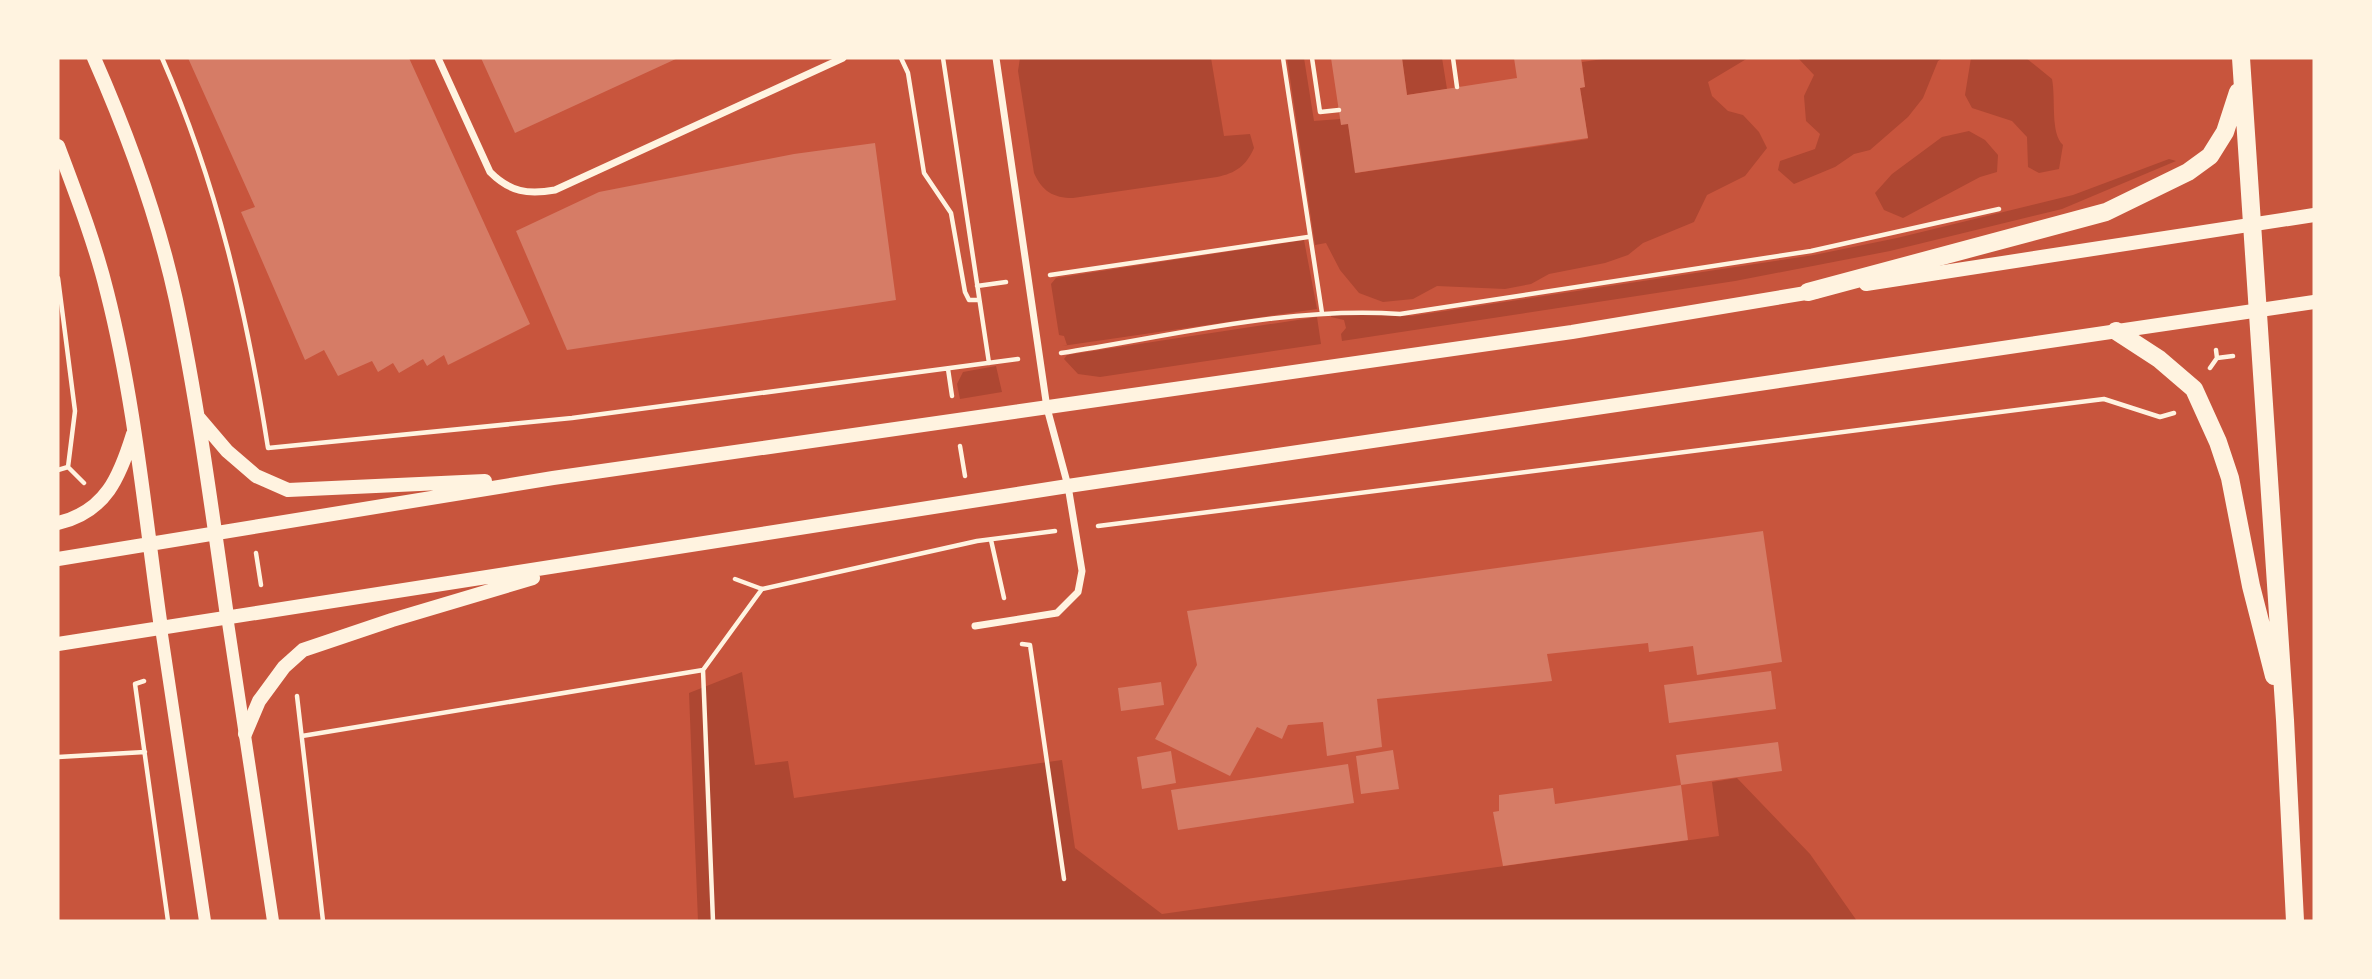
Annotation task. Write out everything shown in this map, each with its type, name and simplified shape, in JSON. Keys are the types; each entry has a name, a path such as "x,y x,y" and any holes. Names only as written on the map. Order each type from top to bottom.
{"main road":[{"path":"94,58 143,182 176,298 198,416 227,616"},
{"path":"2241,58 2285,720 2295,921"},
{"path":"1808,292 2106,212 2188,172 2210,156 2225,132 2242,76"},
{"path":"58,146 80,204 107,292 135,430 161,628"},
{"path":"58,559 553,478 1572,332 1808,292 2314,215"},
{"path":"58,644 1068,486 2314,302"},
{"path":"2116,331 2159,359 2194,389 2218,442 2230,478 2251,586 2285,720"},
{"path":"198,416 227,451 256,476 288,490 553,478"},
{"path":"58,523 68,521 102,499 121,475 135,430"},
{"path":"245,734 265,693 284,667 303,650 392,620 585,563"}],"street":[{"path":"438,58 490,172 502,184 517,191 536,193 555,190 843,58"},
{"path":"975,626 1057,613 1079,592 1082,571 1068,486 1047,408 996,58"},
{"path":"227,616 273,921"},
{"path":"161,628 205,921"}],"path":[{"path":"901,58 908,73 924,173 951,213 965,292 969,300 979,300"},
{"path":"943,58 989,363"},
{"path":"1283,58 1308,237 1322,313"},
{"path":"1312,58 1320,112 1339,110"},
{"path":"1453,58 1457,87"},
{"path":"977,286 1308,237"},
{"path":"58,278 75,411 68,467 58,470"},
{"path":"2216,350 2217,358 2233,356"},
{"path":"948,369 977,541"},
{"path":"735,579 762,589 977,541 2104,398 2160,417 2178,412"},
{"path":"252,527 265,611"},
{"path":"991,540 1014,644 1030,645 1064,879"},
{"path":"713,921 702,670 762,589"},
{"path":"302,736 702,670"},
{"path":"167,672 135,684 168,921"},
{"path":"296,690 323,921"},
{"path":"58,757 145,752"}],"shaded area":[{"path":"1020,58 1211,58 1224,136 1250,134 1254,148 1240,168 1217,177 1073,198 1054,195 1045,189 1034,173 1018,71"},
{"path":"1287,58 1304,58 1314,121 1340,119 1348,124 1356,173 1588,139 1580,88 1585,87 1582,62 1610,58 1748,58 1708,82 1712,96 1728,111 1743,115 1759,132 1767,148 1745,176 1707,195 1694,222 1643,243 1628,255 1605,263 1549,274 1531,284 1505,289 1437,286 1413,299 1383,302 1359,293 1340,270 1326,243 1315,245"},
{"path":"1402,58 1442,58 1447,89 1407,95"},
{"path":"1798,58 1943,58 1938,61 1923,98 1908,117 1870,150 1854,154 1835,167 1794,184 1778,170 1780,161 1815,149 1820,134 1806,121 1804,96 1814,75"},
{"path":"1971,58 2026,58 2052,79 2056,132 2063,145 2059,169 2039,173 2028,167 2027,137 2012,121 1972,108 1965,95"},
{"path":"1969,131 1985,140 1998,155 1997,172 1980,177 1903,218 1884,210 1875,193 1892,174 1942,137"},
{"path":"2169,159 2176,161 2062,209 1890,251 1735,281 1342,341 1341,334 1346,328 1344,320 1331,317 1331,314 1412,316 1814,255 1897,238 2073,195"},
{"path":"1304,240 1317,309 1062,346 1067,345 1064,336 1059,335 1051,284 1056,278"},
{"path":"1317,317 1321,344 1100,377 1078,374 1064,359 1067,355"},
{"path":"996,366 1002,392 960,399 957,384 963,372"},
{"path":"742,672 755,765 788,761 794,798 1062,760 1075,848 1162,914 1719,836 1712,782 1737,778 1810,854 1857,921 698,921 689,693"}],"building":[{"path":"188,58 409,58 530,324 448,365 444,355 427,366 423,359 399,373 393,363 378,372 372,361 338,376 324,350 305,360 241,212 255,207"},
{"path":"481,58 678,58 515,133"},
{"path":"1331,58 1402,58 1407,95 1517,78 1514,58 1581,58 1585,87 1580,88 1588,138 1355,173 1348,124 1341,125"},
{"path":"875,143 896,300 567,350 516,231 599,192 794,154"},
{"path":"1763,531 1782,662 1697,675 1693,646 1649,652 1648,643 1547,654 1552,681 1377,699 1382,747 1327,756 1323,722 1288,725 1282,739 1257,727 1230,776 1155,739 1197,665 1187,611"},
{"path":"1771,671 1776,709 1669,723 1664,685"},
{"path":"1161,682 1164,705 1121,711 1118,688"},
{"path":"1778,742 1782,771 1681,785 1676,755"},
{"path":"1393,750 1399,789 1361,794 1356,756"},
{"path":"1171,751 1176,783 1142,789 1137,757"},
{"path":"1348,764 1354,803 1178,830 1171,790"},
{"path":"1681,785 1688,840 1503,866 1493,812 1499,811 1499,795 1553,788 1555,804"}]}
